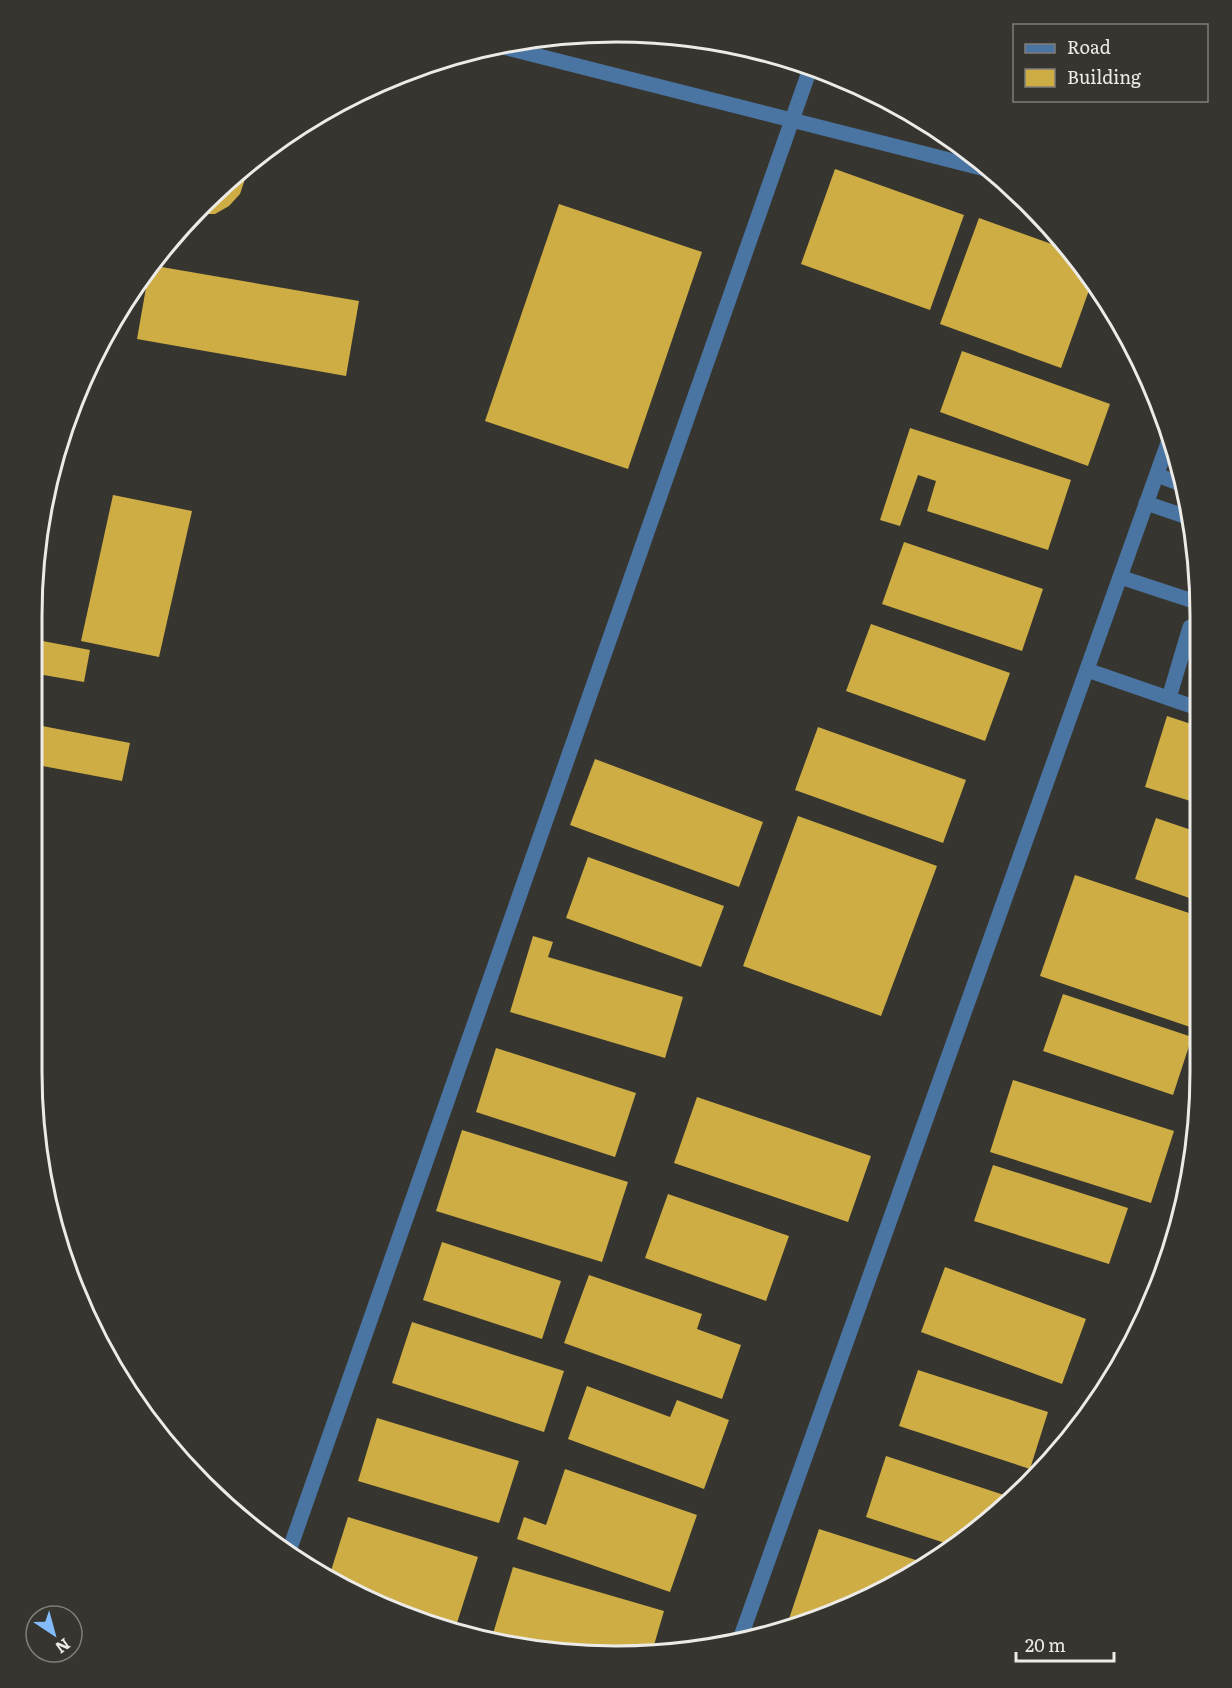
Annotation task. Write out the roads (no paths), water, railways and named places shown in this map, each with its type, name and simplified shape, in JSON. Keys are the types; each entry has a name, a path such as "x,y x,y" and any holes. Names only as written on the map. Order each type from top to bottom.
{"street":[{"path":"518,51 970,165"},
{"path":"291,1545 808,75"},
{"path":"743,1631 1165,450"},
{"path":"1156,475 1173,481"},
{"path":"1146,503 1181,515"},
{"path":"1120,577 1190,600"},
{"path":"1169,698 1190,627"},
{"path":"1086,670 1190,706"}]}
